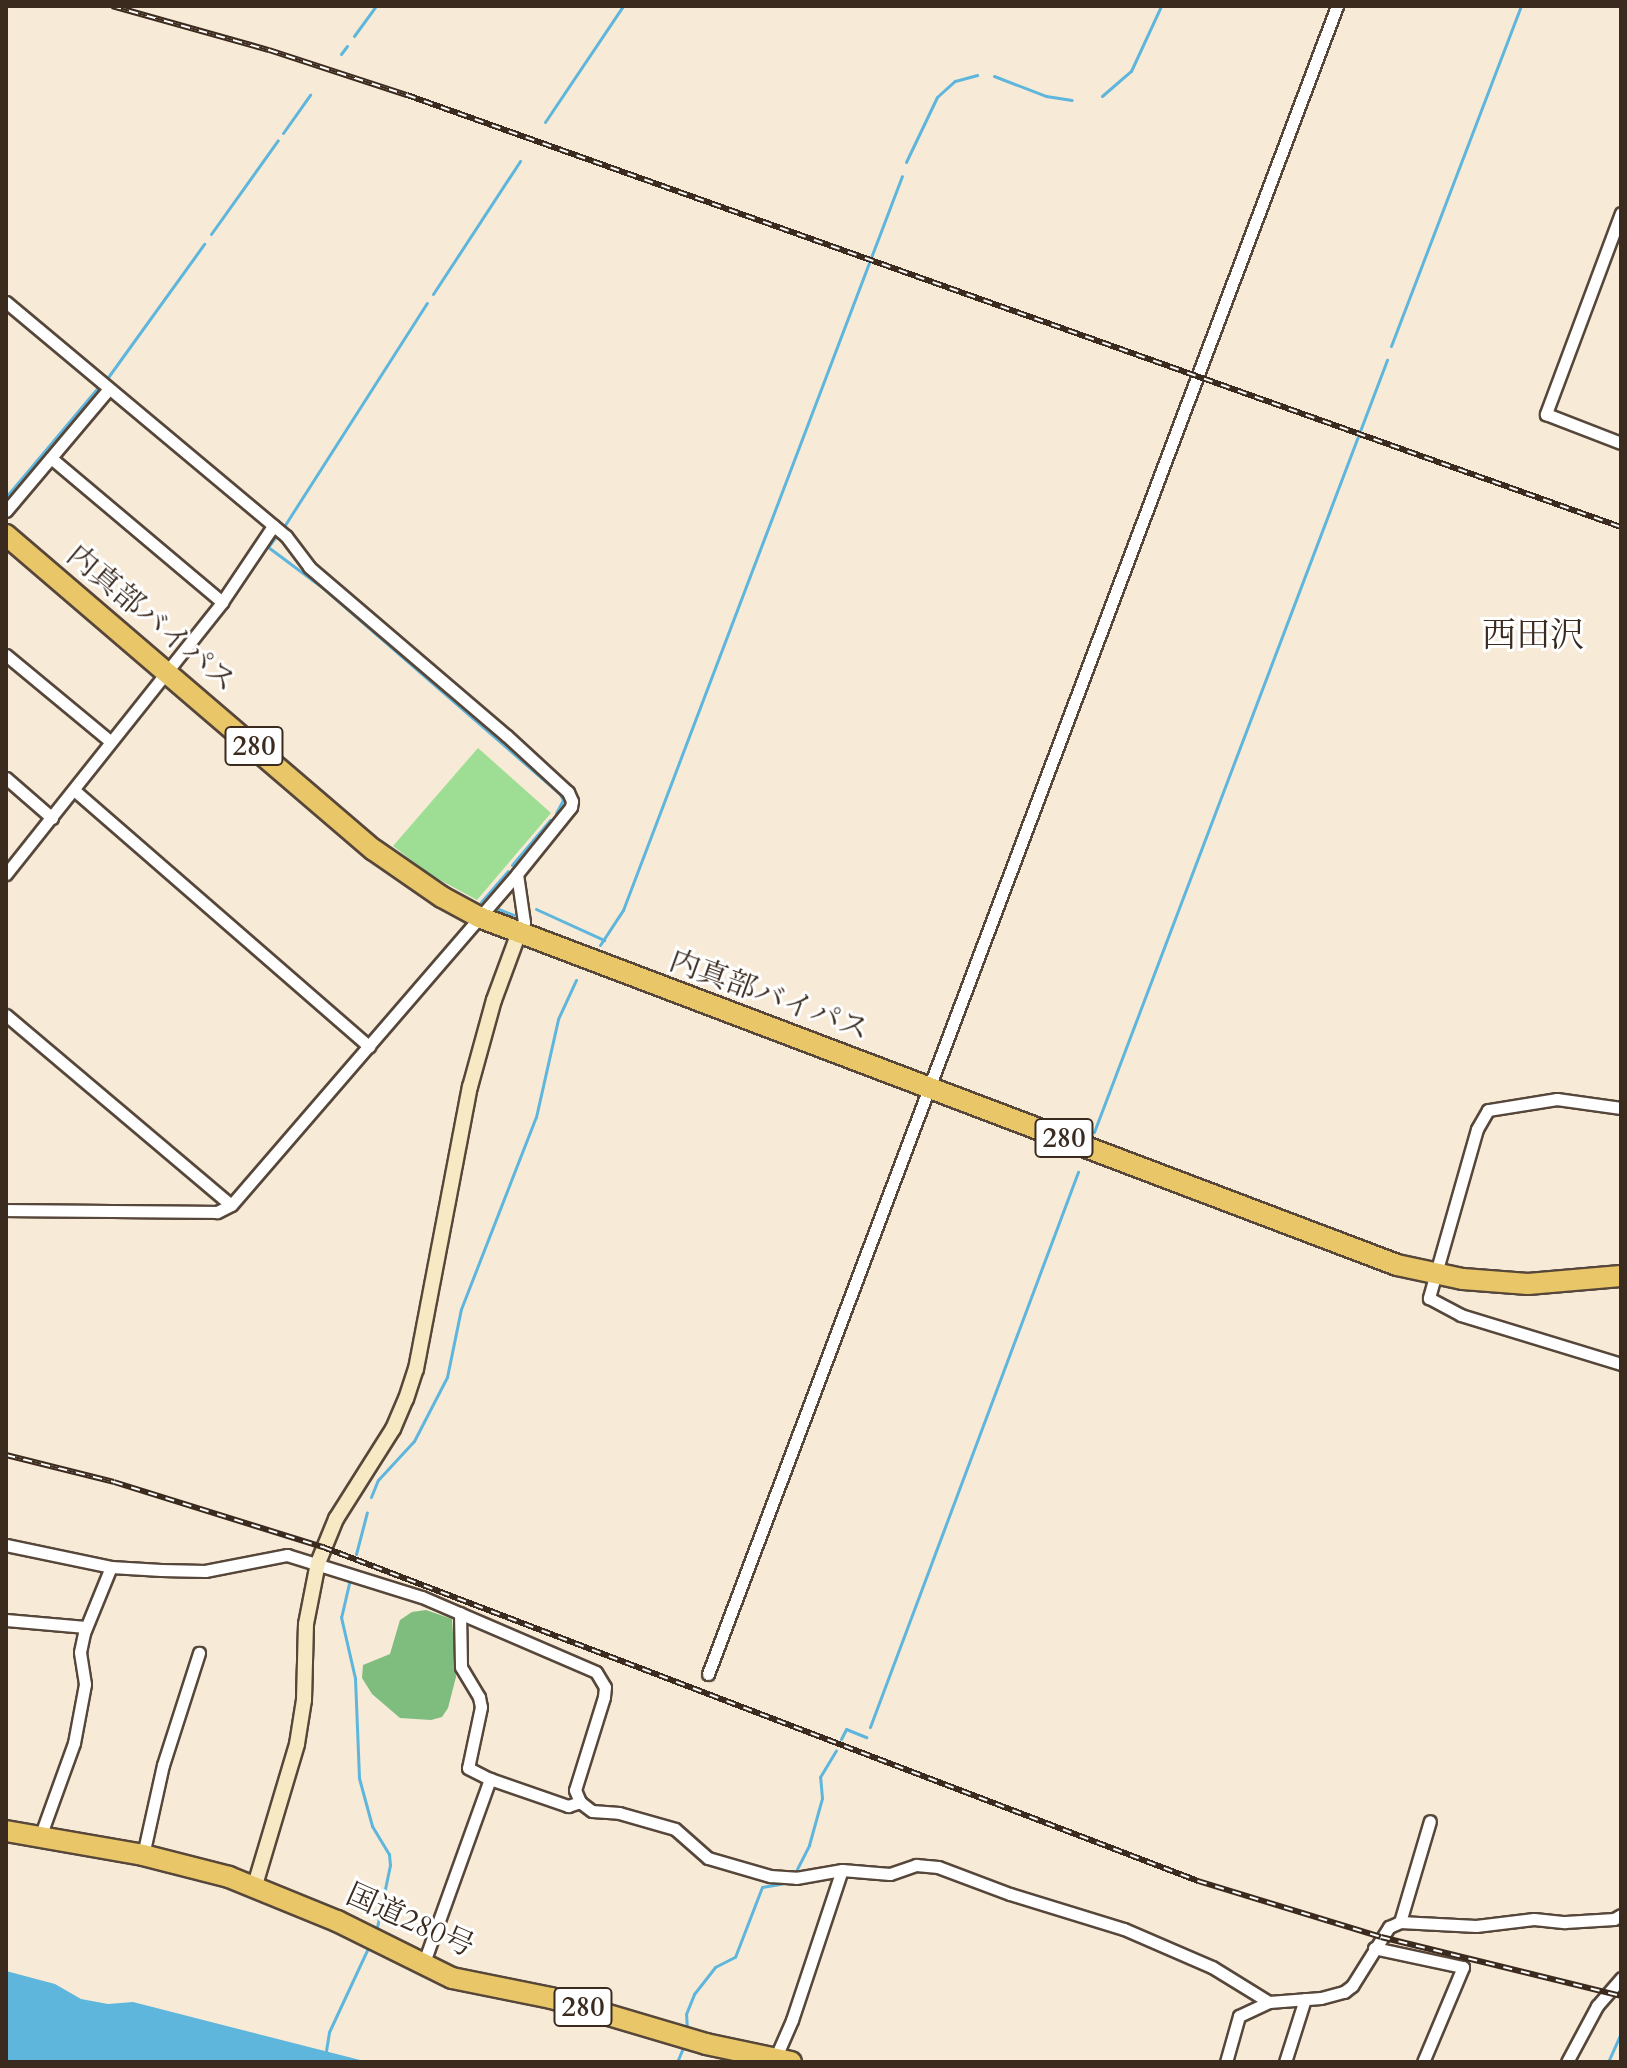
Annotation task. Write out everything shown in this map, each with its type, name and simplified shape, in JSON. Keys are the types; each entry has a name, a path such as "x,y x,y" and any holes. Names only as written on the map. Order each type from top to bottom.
{"highway":[{"name":"内真部バイパス","path":"6,535 374,850 442,897 518,935 1245,1206 1330,1242 1435,1275 1528,1284 1621,1276"},
{"name":"国道280号","path":"6,1831 143,1855 255,1885 452,1978 551,1998 706,2044 783,2060"}],"street":[{"path":"708,1674 1337,6"},
{"path":"1621,213 1546,414 1621,443"},
{"path":"6,1210 217,1212 231,1205 517,874 571,807 568,792 309,567 295,547 273,526 7,304"},
{"path":"6,511 108,390"},
{"path":"51,458 222,602"},
{"path":"6,874 222,602 273,526"},
{"path":"6,655 111,742"},
{"path":"6,778 52,818"},
{"path":"74,790 369,1046"},
{"path":"255,1885 297,1744 304,1700 306,1624 318,1563 336,1519 393,1429 416,1369 470,1087 494,1000 524,922 517,874"},
{"path":"6,1015 231,1205"},
{"path":"1621,1108 1557,1099 1488,1110 1477,1129 1429,1298 1461,1315 1621,1364"},
{"path":"6,1545 111,1567 205,1571 287,1555 460,1613 588,1666 600,1678 604,1697 577,1780 576,1796 592,1811 619,1813 675,1829 708,1858 770,1876 796,1878 842,1870 890,1874 916,1865 938,1867 1010,1894 1124,1929 1212,1967 1269,2002"},
{"path":"40,1837 74,1743 85,1684 80,1652 86,1627 111,1567"},
{"path":"460,1613 461,1667 479,1697 481,1707 466,1764 490,1779 568,1806 580,1802"},
{"path":"6,1620 86,1627"},
{"path":"143,1855 163,1765 199,1653"},
{"path":"423,1965 490,1779"},
{"path":"1400,1922 1430,1821"},
{"path":"783,2060 842,1870"},
{"path":"1226,2062 1239,2016 1269,2002 1321,1998 1352,1986 1389,1927 1400,1922 1476,1926 1534,1919 1602,1920 1621,1915"},
{"path":"1374,1948 1463,1967 1423,2062"},
{"path":"1567,2062 1597,2006 1621,1978"},
{"path":"1285,2062 1305,1999"}],"green space":[{"path":"478,748 551,813 477,900 429,874 393,846"},
{"path":"426,1610 452,1619 456,1677 448,1708 442,1717 431,1720 400,1718 372,1694 362,1678 363,1665 390,1654 400,1620 412,1612"}],"water":[{"path":"6,1971 55,1984 81,1999 108,2004 133,2002 368,2062 6,2062"}],"waterway":[{"path":"354,36 376,6"},
{"path":"545,122 623,6"},
{"path":"1102,96 1131,71 1161,6"},
{"path":"1391,346 1521,6"},
{"path":"341,54 347,46"},
{"path":"906,162 937,97 955,81 977,75"},
{"path":"994,76 1046,96 1072,100"},
{"path":"283,133 310,95"},
{"path":"211,234 278,140"},
{"path":"433,294 520,161"},
{"path":"600,945 623,910 902,176"},
{"path":"106,380 204,244"},
{"path":"283,528 427,303"},
{"path":"1094,1132 1387,360"},
{"path":"6,497 99,386"},
{"path":"277,535 268,547 323,588 560,794 563,800 556,813"},
{"path":"512,865 550,820"},
{"path":"481,902 508,871"},
{"path":"493,907 514,915"},
{"path":"536,909 604,940"},
{"path":"371,1497 378,1480 414,1441 447,1377 461,1309 536,1117 558,1019 576,980"},
{"path":"870,1727 1078,1172"},
{"path":"356,1554 367,1512"},
{"path":"350,1579 341,1617 355,1678 359,1778 372,1826 389,1854 390,1865 376,1932"},
{"path":"841,1739 846,1729 866,1737"},
{"path":"797,1869 809,1845 822,1798 820,1777 836,1750"},
{"path":"687,2031 686,2014 694,1994 715,1967 735,1957 762,1887 784,1883"},
{"path":"326,2051 329,2032 369,1946"},
{"path":"1608,2062 1621,2033"},
{"path":"677,2062 683,2048"}],"railway":[{"path":"112,6 269,50 407,95 1621,527"},
{"path":"6,1455 114,1482 323,1547 1198,1881 1381,1937 1621,1996"}],"district":[{"name":"西田沢","path":"1533,636"}]}
